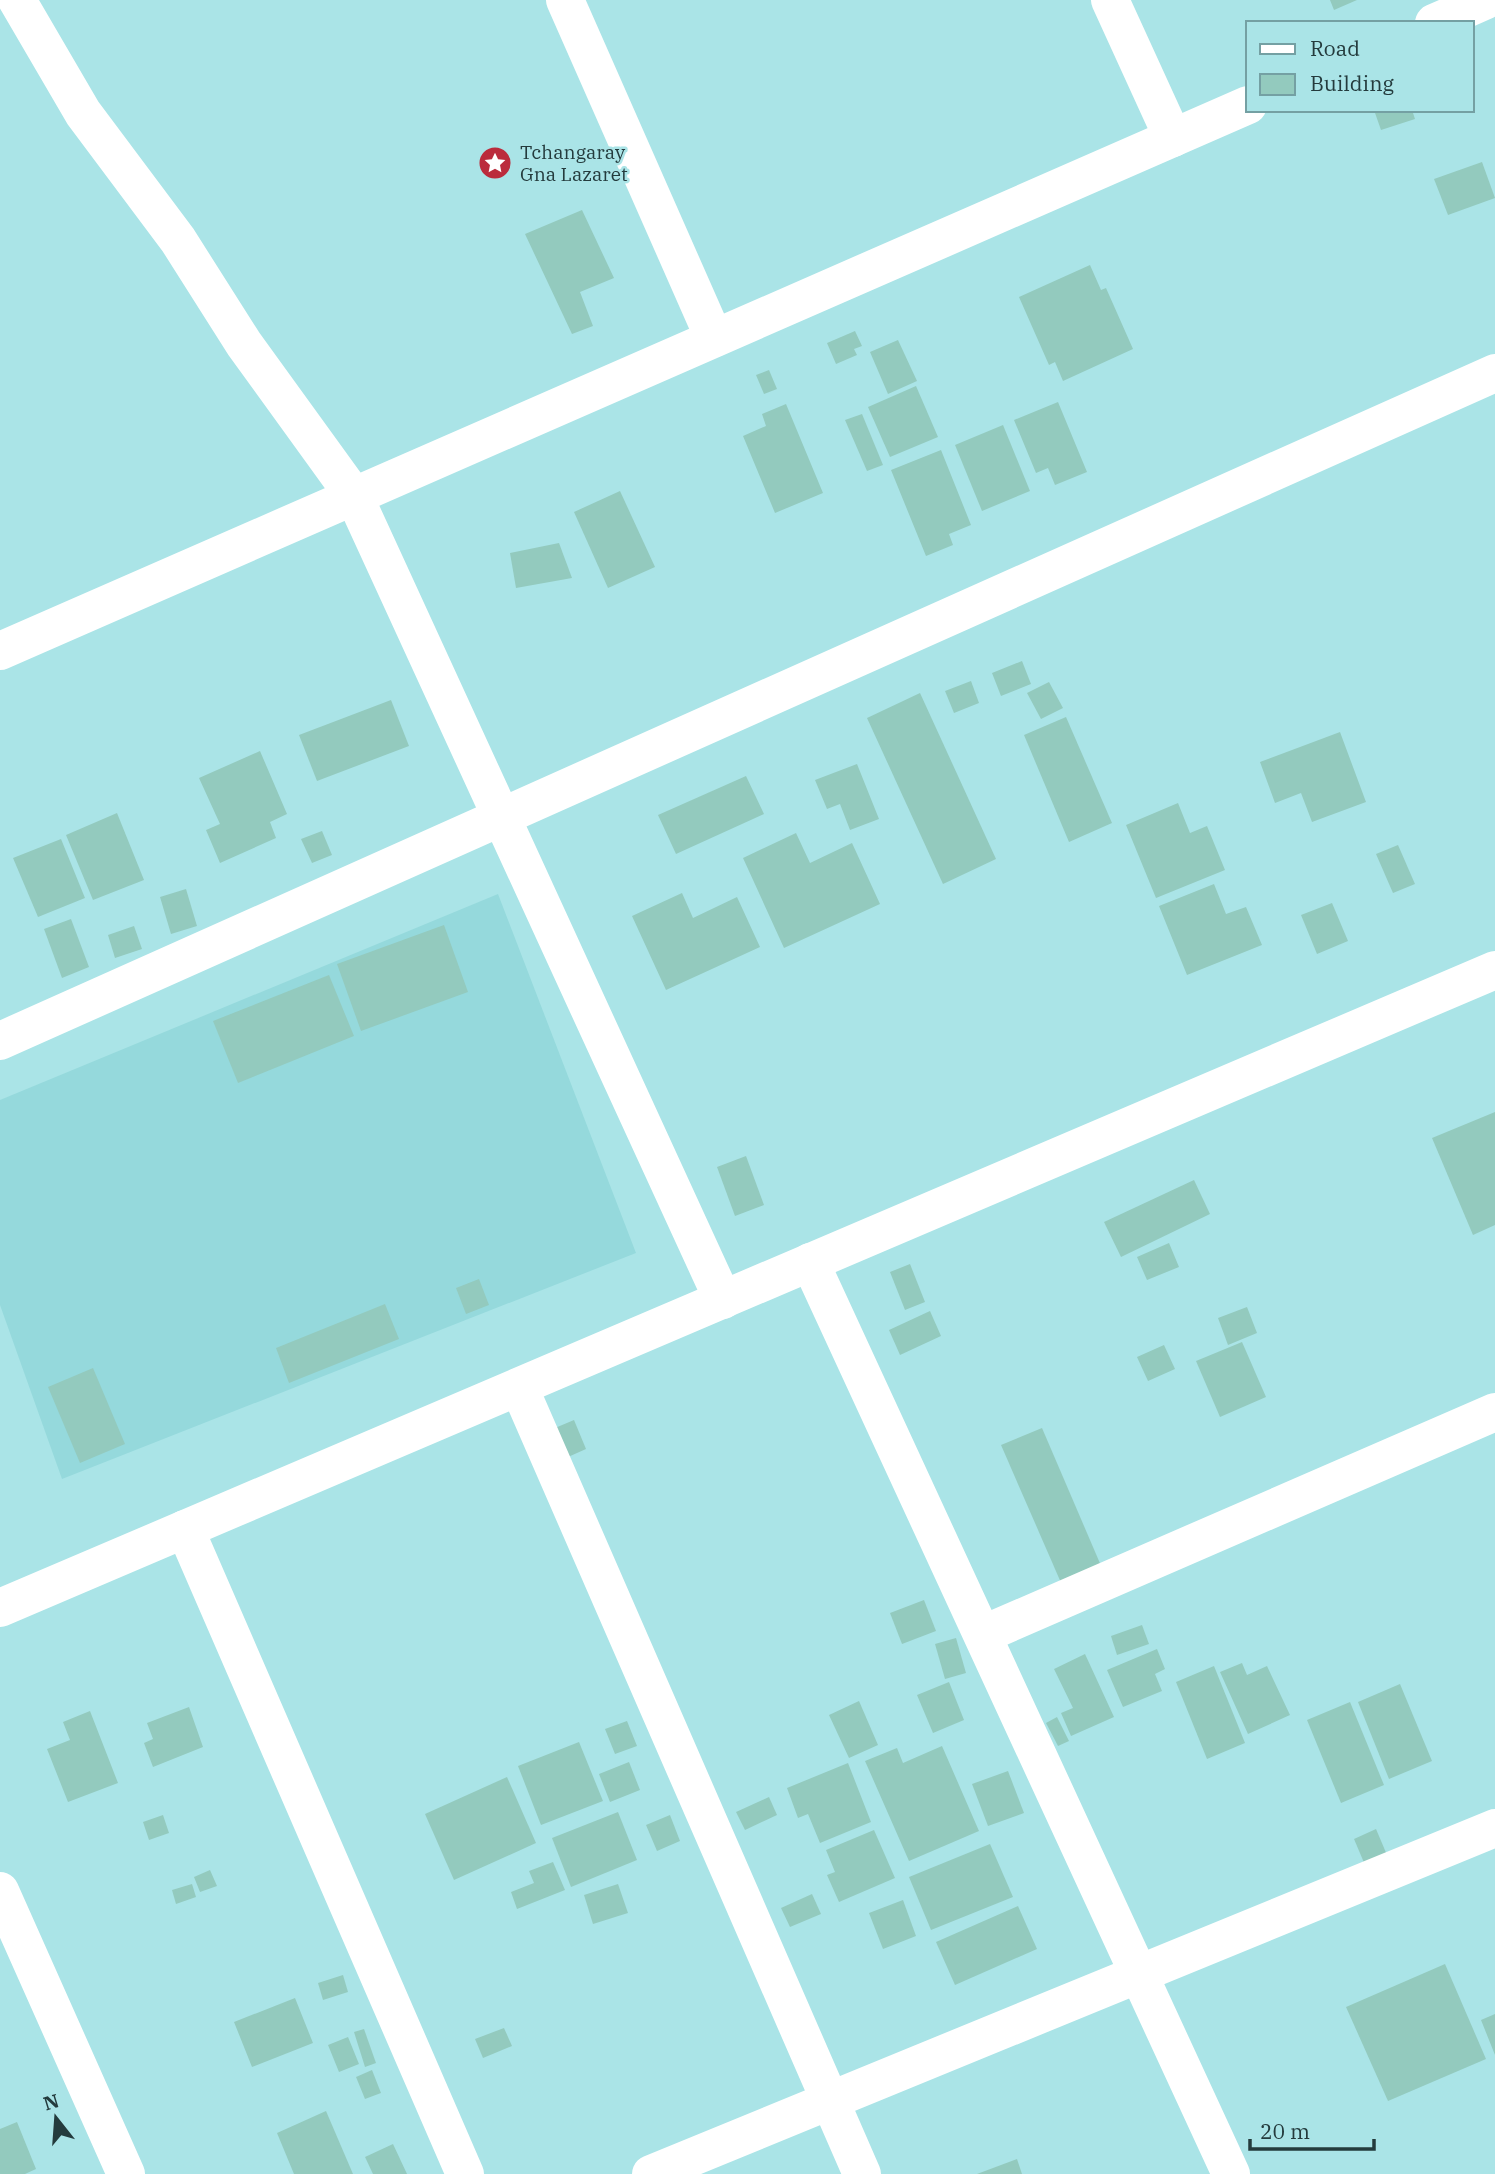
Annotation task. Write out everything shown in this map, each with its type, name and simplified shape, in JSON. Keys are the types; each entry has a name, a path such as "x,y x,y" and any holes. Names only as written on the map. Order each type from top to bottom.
{"street":[{"path":"17,0 83,113 177,240 244,344 354,496 723,1300"},
{"path":"565,0 715,338"},
{"path":"1110,0 1173,138"},
{"path":"1439,21 1486,0"},
{"path":"0,651 1246,105"},
{"path":"0,1041 1495,373"},
{"path":"0,1608 1495,970"},
{"path":"810,1262 1231,2174"},
{"path":"519,1387 862,2174"},
{"path":"984,1634 1495,1412"},
{"path":"185,1529 465,2174"},
{"path":"651,2174 1495,1828"},
{"path":"0,1891 127,2174"}],"shaded area":[{"path":"498,894 636,1253 62,1479 0,1305 0,1100"}],"building":[{"path":"1330,0 1357,0 1334,10"},
{"path":"1375,112 1413,112 1415,119 1381,130"},
{"path":"1482,162 1495,198 1448,215 1434,179"},
{"path":"582,210 614,278 580,292 593,326 572,334 525,234"},
{"path":"1090,265 1101,290 1106,288 1133,349 1063,381 1055,362 1049,365 1019,297"},
{"path":"855,331 862,346 854,349 857,355 836,364 827,343"},
{"path":"898,340 917,381 888,394 870,352"},
{"path":"769,370 777,389 764,394 756,375"},
{"path":"916,386 938,437 890,457 868,407"},
{"path":"1058,402 1087,472 1055,485 1048,468 1036,473 1014,420"},
{"path":"786,404 823,493 775,513 743,436 766,426 762,414"},
{"path":"862,414 883,465 867,471 845,420"},
{"path":"1003,425 1030,491 982,511 955,445"},
{"path":"941,450 971,525 949,534 953,545 926,556 891,470"},
{"path":"620,491 655,567 608,588 574,512"},
{"path":"559,543 572,578 516,588 510,553"},
{"path":"1022,661 1031,684 1001,696 992,673"},
{"path":"971,681 979,703 954,713 945,691"},
{"path":"1049,682 1063,708 1041,719 1027,693"},
{"path":"920,693 996,859 943,884 867,718"},
{"path":"391,700 409,746 317,781 299,735"},
{"path":"1066,717 1112,823 1069,842 1024,735"},
{"path":"1340,732 1366,802 1312,822 1301,793 1275,803 1260,762"},
{"path":"260,751 287,814 270,822 276,838 220,863 206,830 220,824 199,778"},
{"path":"857,764 879,819 850,830 840,804 827,809 815,780"},
{"path":"746,776 764,814 676,854 658,815"},
{"path":"1178,803 1190,833 1207,826 1225,870 1156,898 1126,825"},
{"path":"117,813 144,880 93,900 66,835"},
{"path":"322,831 332,855 312,863 301,839"},
{"path":"796,833 810,863 852,843 880,904 784,948 743,858"},
{"path":"61,839 85,898 38,917 13,858"},
{"path":"1398,845 1415,884 1393,893 1376,854"},
{"path":"1214,884 1226,914 1246,907 1262,945 1187,975 1159,906"},
{"path":"186,889 197,926 171,934 160,897"},
{"path":"682,893 693,918 737,897 760,947 666,990 632,916"},
{"path":"1332,903 1348,941 1317,954 1301,915"},
{"path":"71,919 89,967 62,978 44,929"},
{"path":"444,925 468,992 361,1031 337,964"},
{"path":"134,926 142,949 115,958 108,935"},
{"path":"329,975 354,1036 238,1083 213,1021"},
{"path":"1495,1112 1495,1225 1473,1235 1432,1138"},
{"path":"746,1156 764,1205 735,1216 717,1167"},
{"path":"1194,1180 1210,1214 1121,1257 1104,1222"},
{"path":"1169,1243 1179,1267 1147,1280 1137,1257"},
{"path":"910,1264 925,1302 905,1310 890,1272"},
{"path":"479,1279 489,1305 466,1314 456,1288"},
{"path":"385,1304 399,1339 289,1383 276,1348"},
{"path":"1247,1307 1257,1333 1228,1345 1218,1318"},
{"path":"930,1311 941,1336 900,1355 889,1330"},
{"path":"1242,1342 1266,1397 1220,1417 1196,1361"},
{"path":"1164,1345 1175,1369 1148,1381 1137,1357"},
{"path":"93,1368 125,1444 80,1463 48,1387"},
{"path":"574,1420 586,1449 568,1457 555,1428"},
{"path":"1042,1428 1102,1568 1062,1585 1001,1445"},
{"path":"924,1600 936,1631 902,1644 890,1613"},
{"path":"1142,1625 1149,1644 1117,1655 1111,1636"},
{"path":"956,1638 966,1673 945,1679 935,1644"},
{"path":"1157,1649 1165,1669 1155,1674 1162,1691 1123,1707 1107,1670"},
{"path":"1085,1654 1114,1717 1071,1736 1061,1713 1073,1708 1054,1669"},
{"path":"1242,1663 1247,1675 1267,1666 1290,1715 1248,1734 1220,1672"},
{"path":"1214,1666 1245,1743 1207,1759 1176,1682"},
{"path":"949,1682 964,1720 933,1733 917,1695"},
{"path":"1400,1684 1432,1761 1389,1779 1358,1702"},
{"path":"859,1701 878,1745 849,1758 829,1715"},
{"path":"1350,1702 1384,1785 1341,1803 1307,1720"},
{"path":"189,1707 203,1747 153,1767 144,1743 153,1739 147,1723"},
{"path":"90,1711 118,1783 68,1802 47,1749 70,1740 63,1722"},
{"path":"1057,1717 1069,1741 1058,1746 1046,1723"},
{"path":"627,1721 637,1746 615,1754 605,1729"},
{"path":"579,1742 603,1801 541,1825 518,1766"},
{"path":"942,1746 979,1831 909,1861 865,1761 897,1748 903,1763"},
{"path":"629,1762 640,1790 610,1802 599,1774"},
{"path":"848,1763 871,1822 820,1843 808,1814 798,1818 787,1788"},
{"path":"1008,1771 1024,1813 988,1826 972,1784"},
{"path":"507,1777 536,1843 454,1880 425,1814"},
{"path":"769,1797 777,1815 745,1830 736,1812"},
{"path":"618,1812 637,1860 571,1887 552,1838"},
{"path":"163,1815 169,1833 149,1840 143,1822"},
{"path":"670,1815 680,1841 657,1851 646,1825"},
{"path":"1376,1829 1387,1855 1365,1865 1354,1839"},
{"path":"874,1830 895,1878 839,1902 827,1875 835,1872 826,1850"},
{"path":"990,1844 1013,1897 931,1930 909,1877"},
{"path":"553,1862 565,1890 517,1909 511,1892 534,1883 529,1871"},
{"path":"210,1870 217,1886 200,1892 194,1877"},
{"path":"192,1884 196,1897 176,1904 172,1890"},
{"path":"618,1884 628,1913 593,1924 584,1895"},
{"path":"812,1894 821,1914 790,1927 781,1908"},
{"path":"903,1900 916,1936 883,1949 869,1913"},
{"path":"1018,1906 1037,1949 955,1985 936,1942"},
{"path":"1445,1964 1486,2059 1388,2101 1346,2007"},
{"path":"343,1975 348,1992 323,2000 318,1983"},
{"path":"295,1998 313,2043 252,2067 234,2022"},
{"path":"1495,2014 1495,2055 1481,2020"},
{"path":"504,2028 512,2046 483,2058 475,2039"},
{"path":"364,2029 376,2063 365,2067 354,2032"},
{"path":"348,2037 359,2064 339,2072 328,2045"},
{"path":"372,2070 381,2093 365,2099 356,2077"},
{"path":"326,2111 353,2174 294,2174 277,2133"},
{"path":"17,2122 36,2169 25,2174 0,2174 0,2129"},
{"path":"393,2144 407,2174 373,2174 365,2157"},
{"path":"1017,2159 1022,2174 977,2174"}],"place":[{"name":"Tchangaray Gna Lazaret","path":"495,163"}]}
